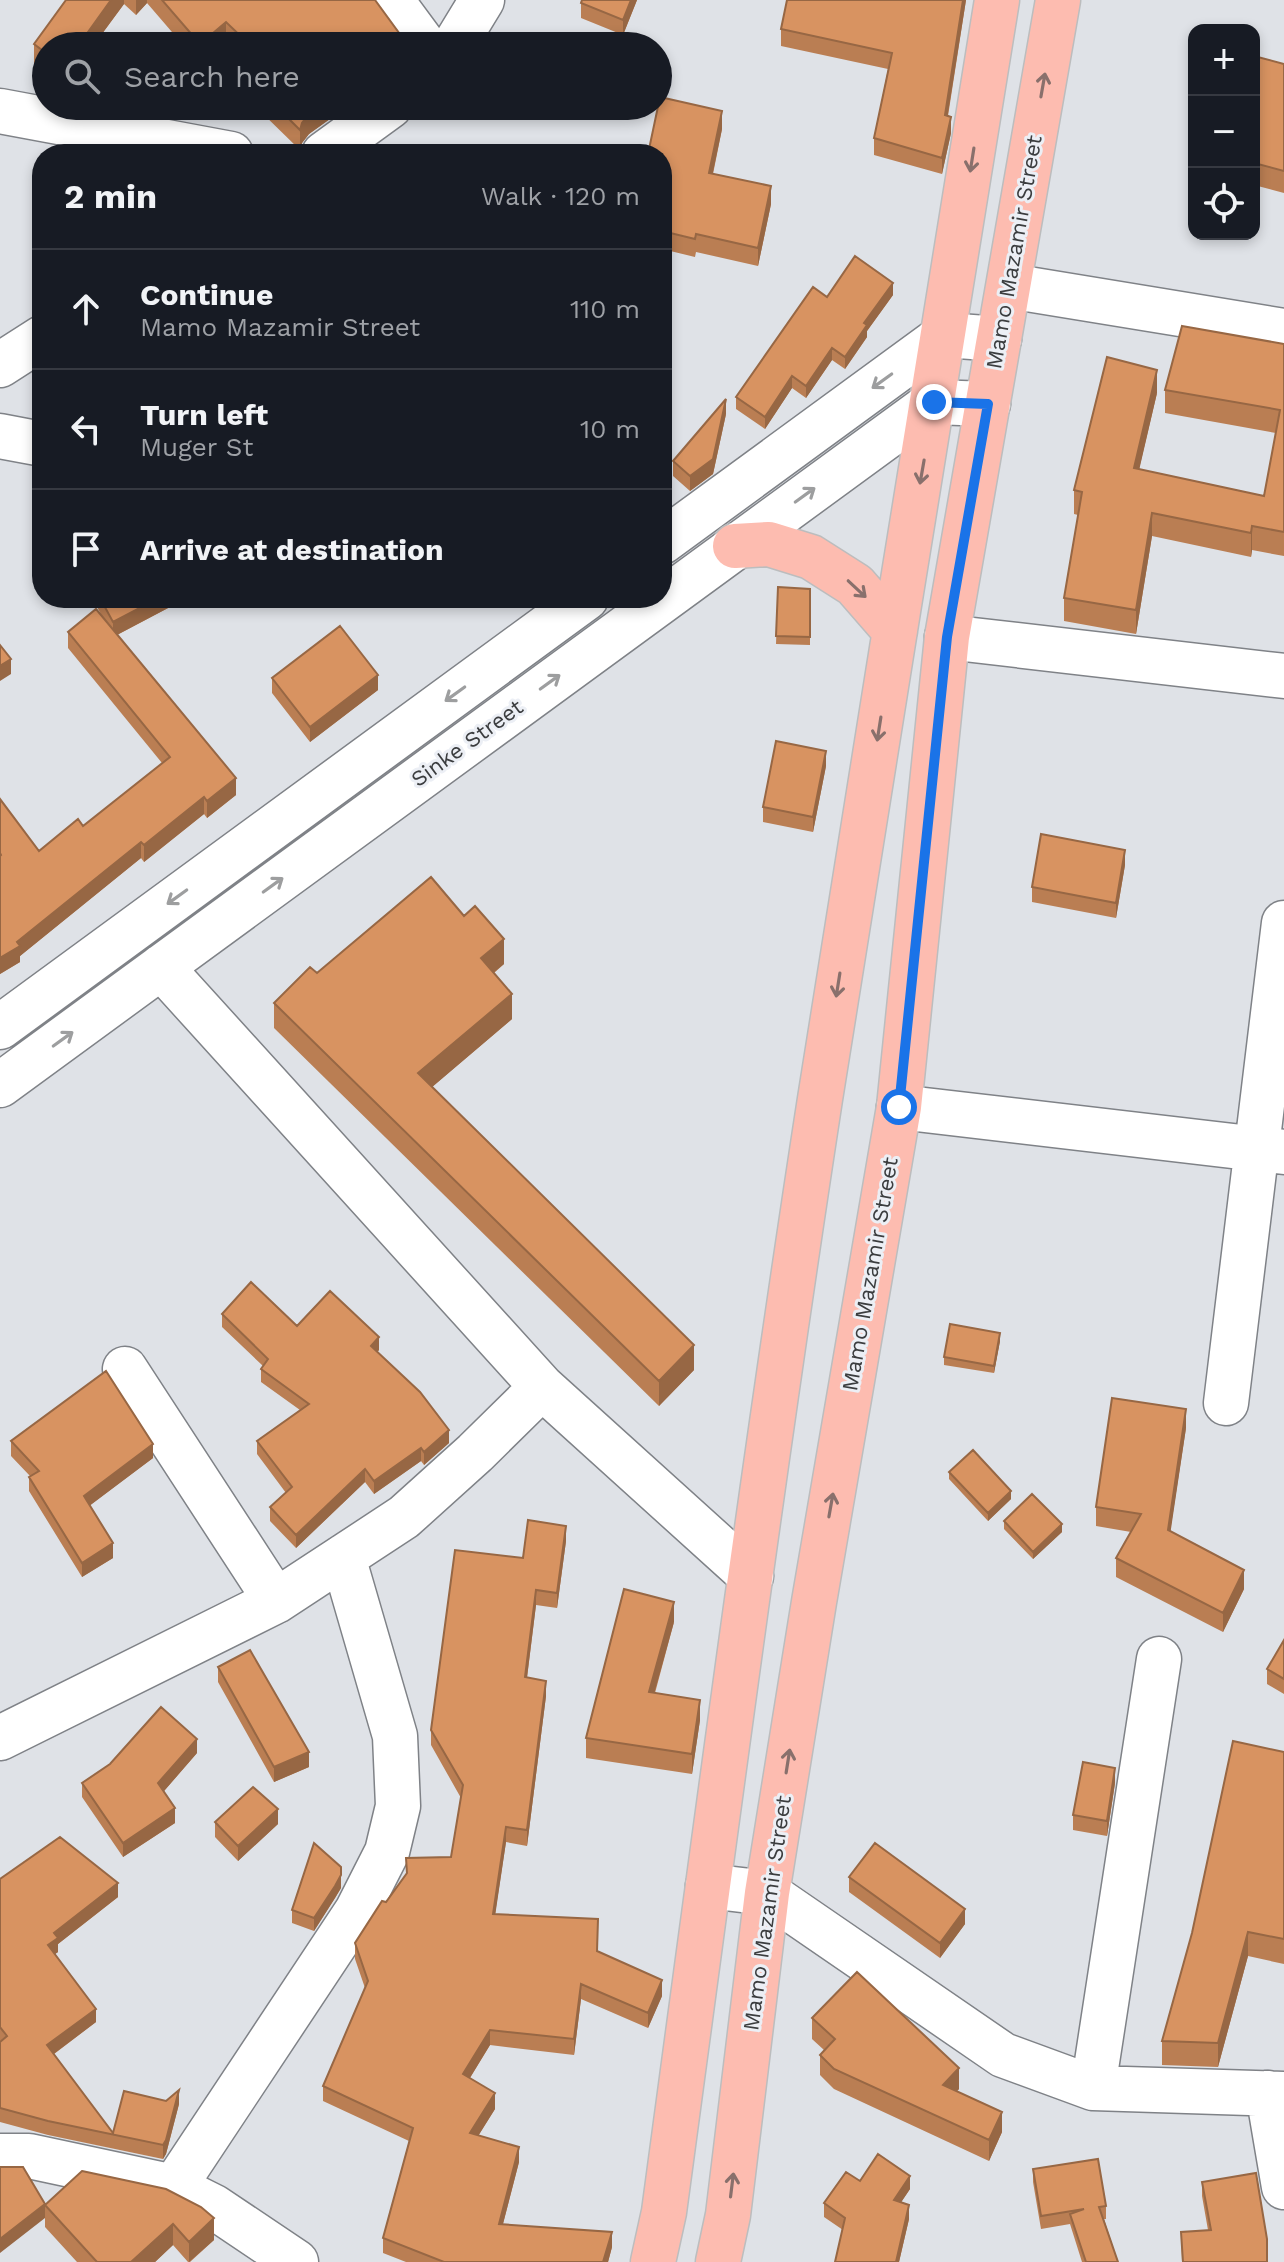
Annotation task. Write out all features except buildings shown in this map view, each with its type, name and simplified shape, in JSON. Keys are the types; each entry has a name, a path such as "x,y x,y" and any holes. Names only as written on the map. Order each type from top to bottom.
{"main road":[{"path":"653,2262 664,2212 819,1101 997,0"},
{"name":"Mamo Mazamir Street","path":"718,2262 728,2215 767,1893 899,1107 947,637 1058,0"},
{"path":"735,546 769,544 811,557 855,585 895,631"}],"street":[{"path":"391,0 415,32"},
{"path":"463,32 482,0"},
{"path":"0,111 32,117"},
{"path":"48,120 177,144"},
{"path":"338,144 371,120"},
{"path":"1009,286 1284,331"},
{"path":"672,535 945,335 999,339"},
{"path":"0,365 32,344"},
{"path":"934,402 988,404"},
{"name":"Sinke Street","path":"676,574 735,546 934,402"},
{"path":"0,436 32,442"},
{"path":"0,1027 572,608"},
{"name":"Sinke Street","path":"0,1085 161,967 631,608"},
{"path":"947,637 1284,676"},
{"path":"1226,1403 1270,1150 1284,923"},
{"path":"161,967 542,1387 751,1576"},
{"path":"899,1107 1270,1150"},
{"path":"125,1369 276,1601"},
{"path":"0,1738 276,1601 404,1517 542,1387"},
{"path":"174,2187 357,1911 387,1852 398,1806 395,1736 343,1557"},
{"path":"1093,2088 1159,1659"},
{"path":"708,1886 767,1893 1003,2055 1093,2088 1276,2094 1284,2187"},
{"path":"0,2156 29,2156 174,2187 214,2207 296,2262"}],"route":[{"path":"899,1107 947,637 988,404 934,402"}]}
